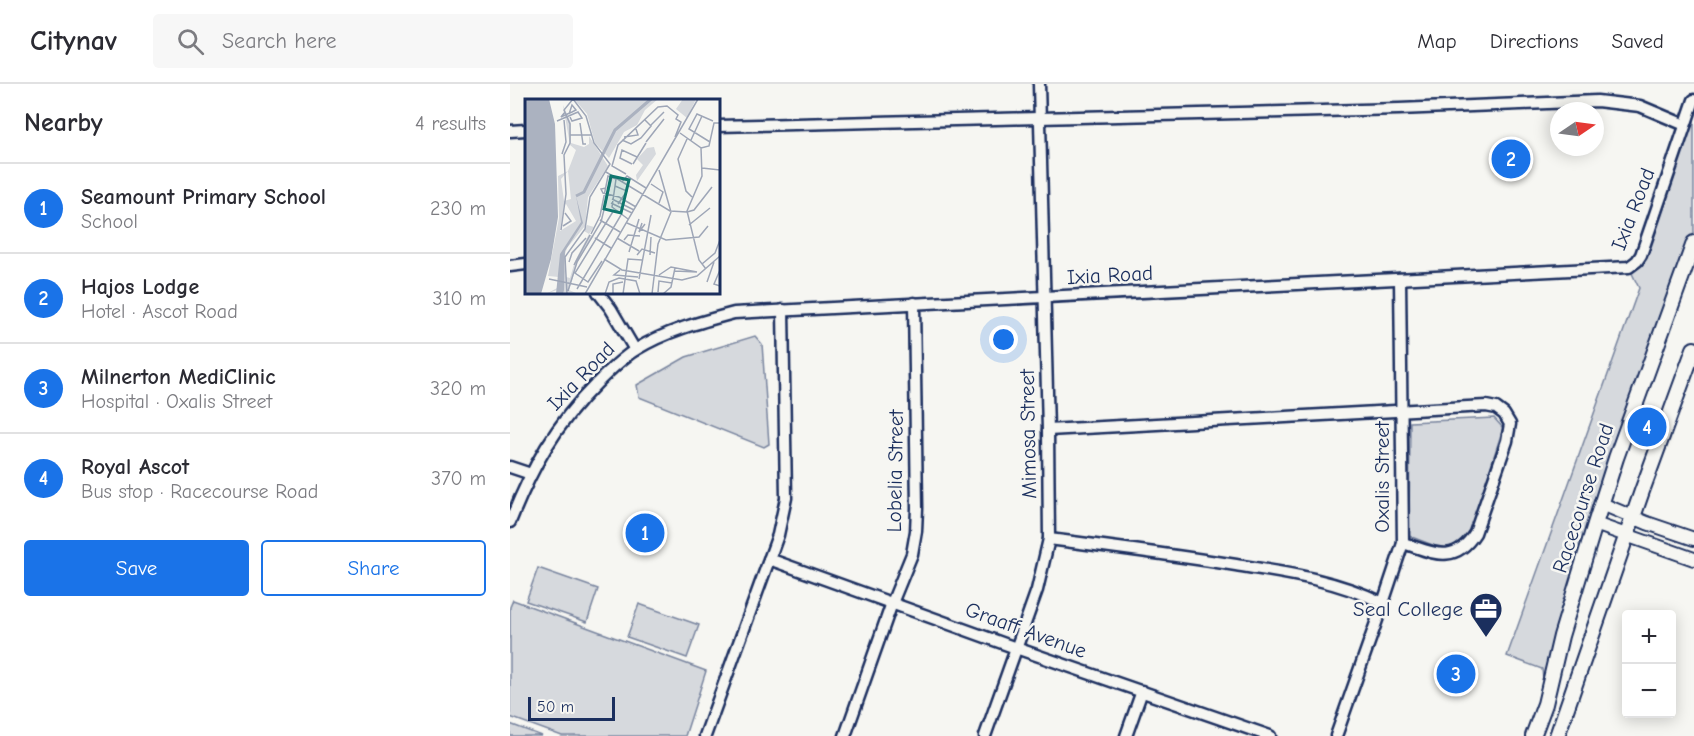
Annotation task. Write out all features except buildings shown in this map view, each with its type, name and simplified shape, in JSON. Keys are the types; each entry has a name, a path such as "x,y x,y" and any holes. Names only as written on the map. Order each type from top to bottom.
{"main road":[{"name":"Racecourse Road","path":"1533,736 1545,704 1561,636 1616,458 1694,243"},
{"path":"1557,736 1641,491 1694,349"}],"street":[{"name":"Mimosa Street","path":"985,736 1037,590 1049,539 1039,84"},
{"name":"Ixia Road","path":"510,522 531,474 551,438 566,416 613,366 635,350 686,326 734,313 1629,267 1641,255 1694,100"},
{"path":"720,126 1399,109 1597,101 1640,106 1685,126"},
{"path":"510,131 525,130"},
{"path":"510,266 525,264"},
{"name":"Oxalis Street","path":"1336,736 1403,543 1400,279"},
{"path":"600,294 635,350"},
{"name":"Lobelia Street","path":"845,736 892,603 912,554 916,531 914,303"},
{"path":"705,736 770,559 786,498 783,310"},
{"path":"1048,430 1486,406 1496,408 1504,414 1509,423 1507,441 1475,533 1468,543 1443,555 1403,543"},
{"path":"510,467 531,474"},
{"path":"1602,504 1694,539"},
{"path":"1595,524 1626,537 1694,559"},
{"path":"1049,539 1304,576 1360,592 1383,603"},
{"name":"Graaff Avenue","path":"770,559 1269,736"},
{"path":"1126,736 1142,692"}],"shaded area":[{"path":"1694,100 1694,243 1638,400 1545,704 1542,669 1507,656 1639,288 1629,267 1634,264"},
{"path":"755,336 762,344 769,444 764,447 639,397 637,385 686,357"},
{"path":"1494,418 1503,428 1468,538 1446,550 1409,536 1410,422"},
{"path":"538,568 598,589 587,622 526,601"},
{"path":"513,600 706,671 685,736 562,736 510,717 510,607"},
{"path":"639,604 699,625 687,658 627,637"},
{"path":"510,724 542,736 510,736"}],"place":[{"name":"Hajos Lodge","path":"1511,159"},
{"name":"Royal Ascot","path":"1647,427"},
{"name":"Seamount Primary School","path":"645,533"},
{"name":"Seal College","path":"1486,638"},
{"name":"Milnerton MediClinic","path":"1456,674"}]}
